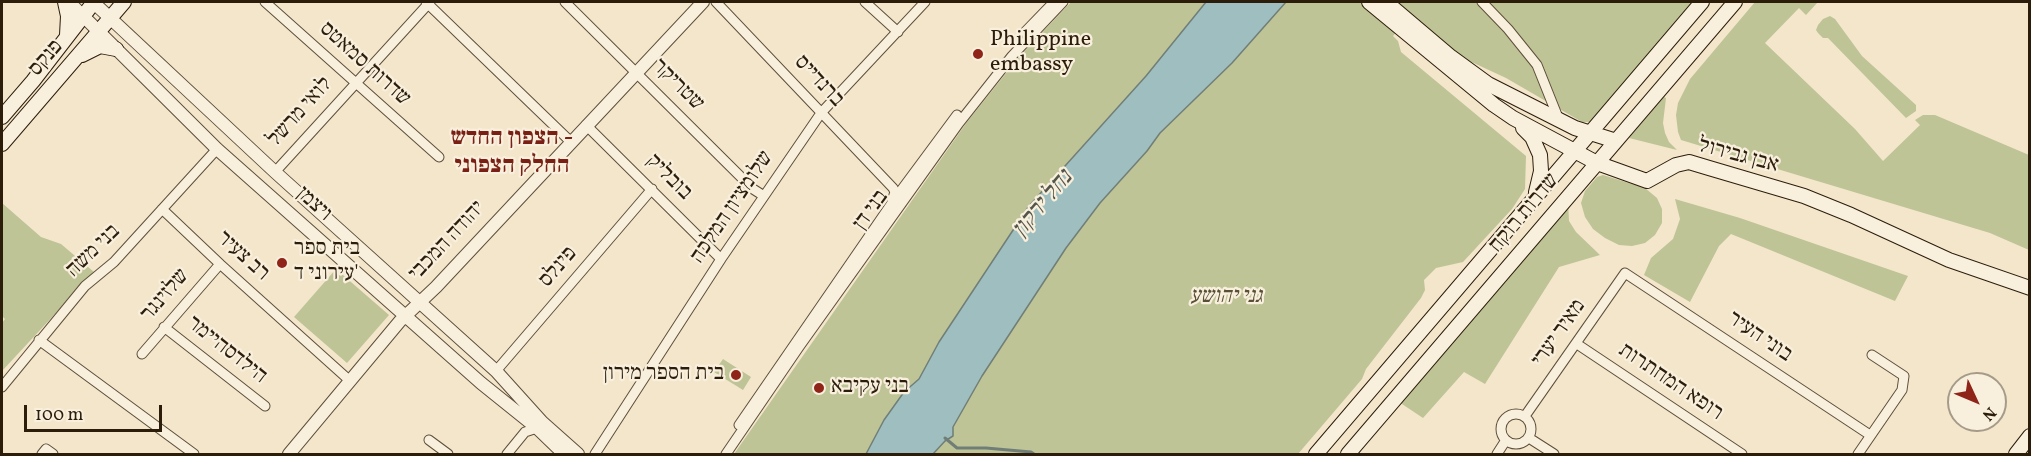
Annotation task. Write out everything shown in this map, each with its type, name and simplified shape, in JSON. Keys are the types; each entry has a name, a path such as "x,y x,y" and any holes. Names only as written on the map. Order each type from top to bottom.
{"main road":[{"path":"67,2 67,35"},
{"name":"פנקס","path":"2,117 94,2"},
{"name":"פנקס","path":"2,144 124,2"},
{"name":"אבן גבירול","path":"1369,2 1507,95 1589,133 1616,141"},
{"name":"אבן גבירול","path":"1386,2 1403,24 1494,105 1513,118 1597,163 1647,180 1670,168 1689,162 1804,196 1949,260 2030,288"},
{"name":"שדרות רוקח","path":"1316,454 1702,2"},
{"name":"שדרות רוקח","path":"1348,454 1735,2"},
{"path":"71,63 93,48 100,46 116,49"},
{"path":"1513,118 1532,137 1540,155 1541,171 1534,197"},
{"path":"2016,454 2030,437"}],"street":[{"name":"ויצמן","path":"67,2 217,149 482,383 578,454"},
{"name":"ויצמן","path":"94,2 275,172 496,371 564,454"},
{"name":"שדרות סמאטס","path":"265,2 439,157"},
{"name":"לואי מרשל","path":"275,172 428,2"},
{"path":"428,2 571,142"},
{"name":"שטריקר","path":"565,2 753,189 764,196"},
{"name":"יהודה המכבי","path":"289,454 349,380 420,302 451,272 703,2"},
{"name":"ברנדייס","path":"716,2 897,189"},
{"path":"865,2 898,32"},
{"name":"שלומציון המלכה","path":"596,454 721,259 821,113 925,2"},
{"name":"בני דן","path":"720,454 788,351 891,204 897,189 1007,52 1054,2"},
{"name":"בני דן","path":"726,454 799,347 959,123 1012,56 1063,2"},
{"path":"1482,2 1508,29 1537,65 1559,120"},
{"name":"בובליק","path":"586,125 721,259"},
{"name":"בני משה","path":"2,387 85,286 114,262 217,149"},
{"path":"897,189 907,190 916,184"},
{"name":"פינלס","path":"496,371 652,189"},
{"name":"רב צעיר","path":"162,210 349,380"},
{"name":"שלזינגר","path":"142,354 220,264"},
{"name":"מאיר יערי","path":"1525,416 1625,273"},
{"name":"בוני העיר","path":"1625,273 1870,435"},
{"name":"הילדסהיימר","path":"164,327 265,406"},
{"path":"39,340 194,454"},
{"name":"רופא המחתרות","path":"1577,344 1742,454"},
{"path":"1858,454 1902,390 1904,376 1872,355"},
{"path":"1515,414 1525,416 1531,424 1529,438 1521,444 1510,443 1506,440 1501,432 1501,426 1506,418 1515,414"},
{"path":"507,454 525,432 539,425"},
{"path":"1529,438 1554,454"},
{"path":"429,440 448,454"},
{"path":"1497,454 1506,440"}],"green space":[{"path":"1071,2 1206,2 1146,76 1029,206 939,342 919,379 904,392 884,420 866,454 734,454 967,122 1019,57"},
{"name":"גני יהושע","path":"1286,2 1694,2 1597,119 1591,122 1582,122 1506,78 1463,58 1411,15 1393,36 1398,41 1401,52 1526,156 1525,189 1512,209 1463,262 1436,268 1424,280 1425,290 1421,298 1366,369 1362,379 1298,454 933,454 953,436 953,427 982,376 1066,248 1100,203 1147,151 1160,133 1232,63"},
{"path":"1755,2 1818,2 1806,15 1799,8 1765,43 1855,129 1883,161 1920,125 1915,120 1923,115 1935,115 2029,155 2029,250 1990,233 1681,140 1676,115 1678,103 1690,79"},
{"path":"1830,16 1835,19 1862,56 1916,105 1916,111 1906,118 1828,38 1823,38 1818,33 1816,30 1818,25"},
{"path":"1664,97 1666,98 1663,123 1665,133 1669,142 1677,150 1629,138"},
{"path":"1603,175 1645,188 1657,198 1662,209 1662,223 1655,235 1645,243 1632,246 1619,245 1593,229 1585,217 1581,203 1585,191 1597,177"},
{"path":"1675,199 1740,218 1908,276 1895,301 1731,234 1719,246 1690,302 1644,275 1651,258 1673,239 1680,219"},
{"path":"1568,201 1569,221 1576,232 1600,255 1559,267 1485,384 1464,372 1423,418 1399,402"},
{"path":"2,203 41,237 61,244 94,272 2,371 2,323 5,319 2,316"},
{"path":"336,269 389,315 347,363 294,317"},
{"path":"723,359 751,377 743,390 714,372"}],"water":[{"name":"נחל ירקון","path":"1206,2 1286,2 1232,63 1160,133 1147,151 1100,203 1066,248 982,376 953,427 953,436 933,454 866,454 884,420 904,392 919,379 939,342 1029,206 1146,76"}],"waterway":[{"path":"945,438 957,448 986,448 1034,454"}],"place":[{"name":"Philippine embassy","path":"978,54"},
{"name":"בית ספר עירוני ד'","path":"282,263"},
{"name":"בית הספר מירון","path":"736,375"},
{"name":"בני עקיבא","path":"819,388"}],"district":[{"name":"הצפון החדש - החלק הצפוני","path":"512,154"}]}
